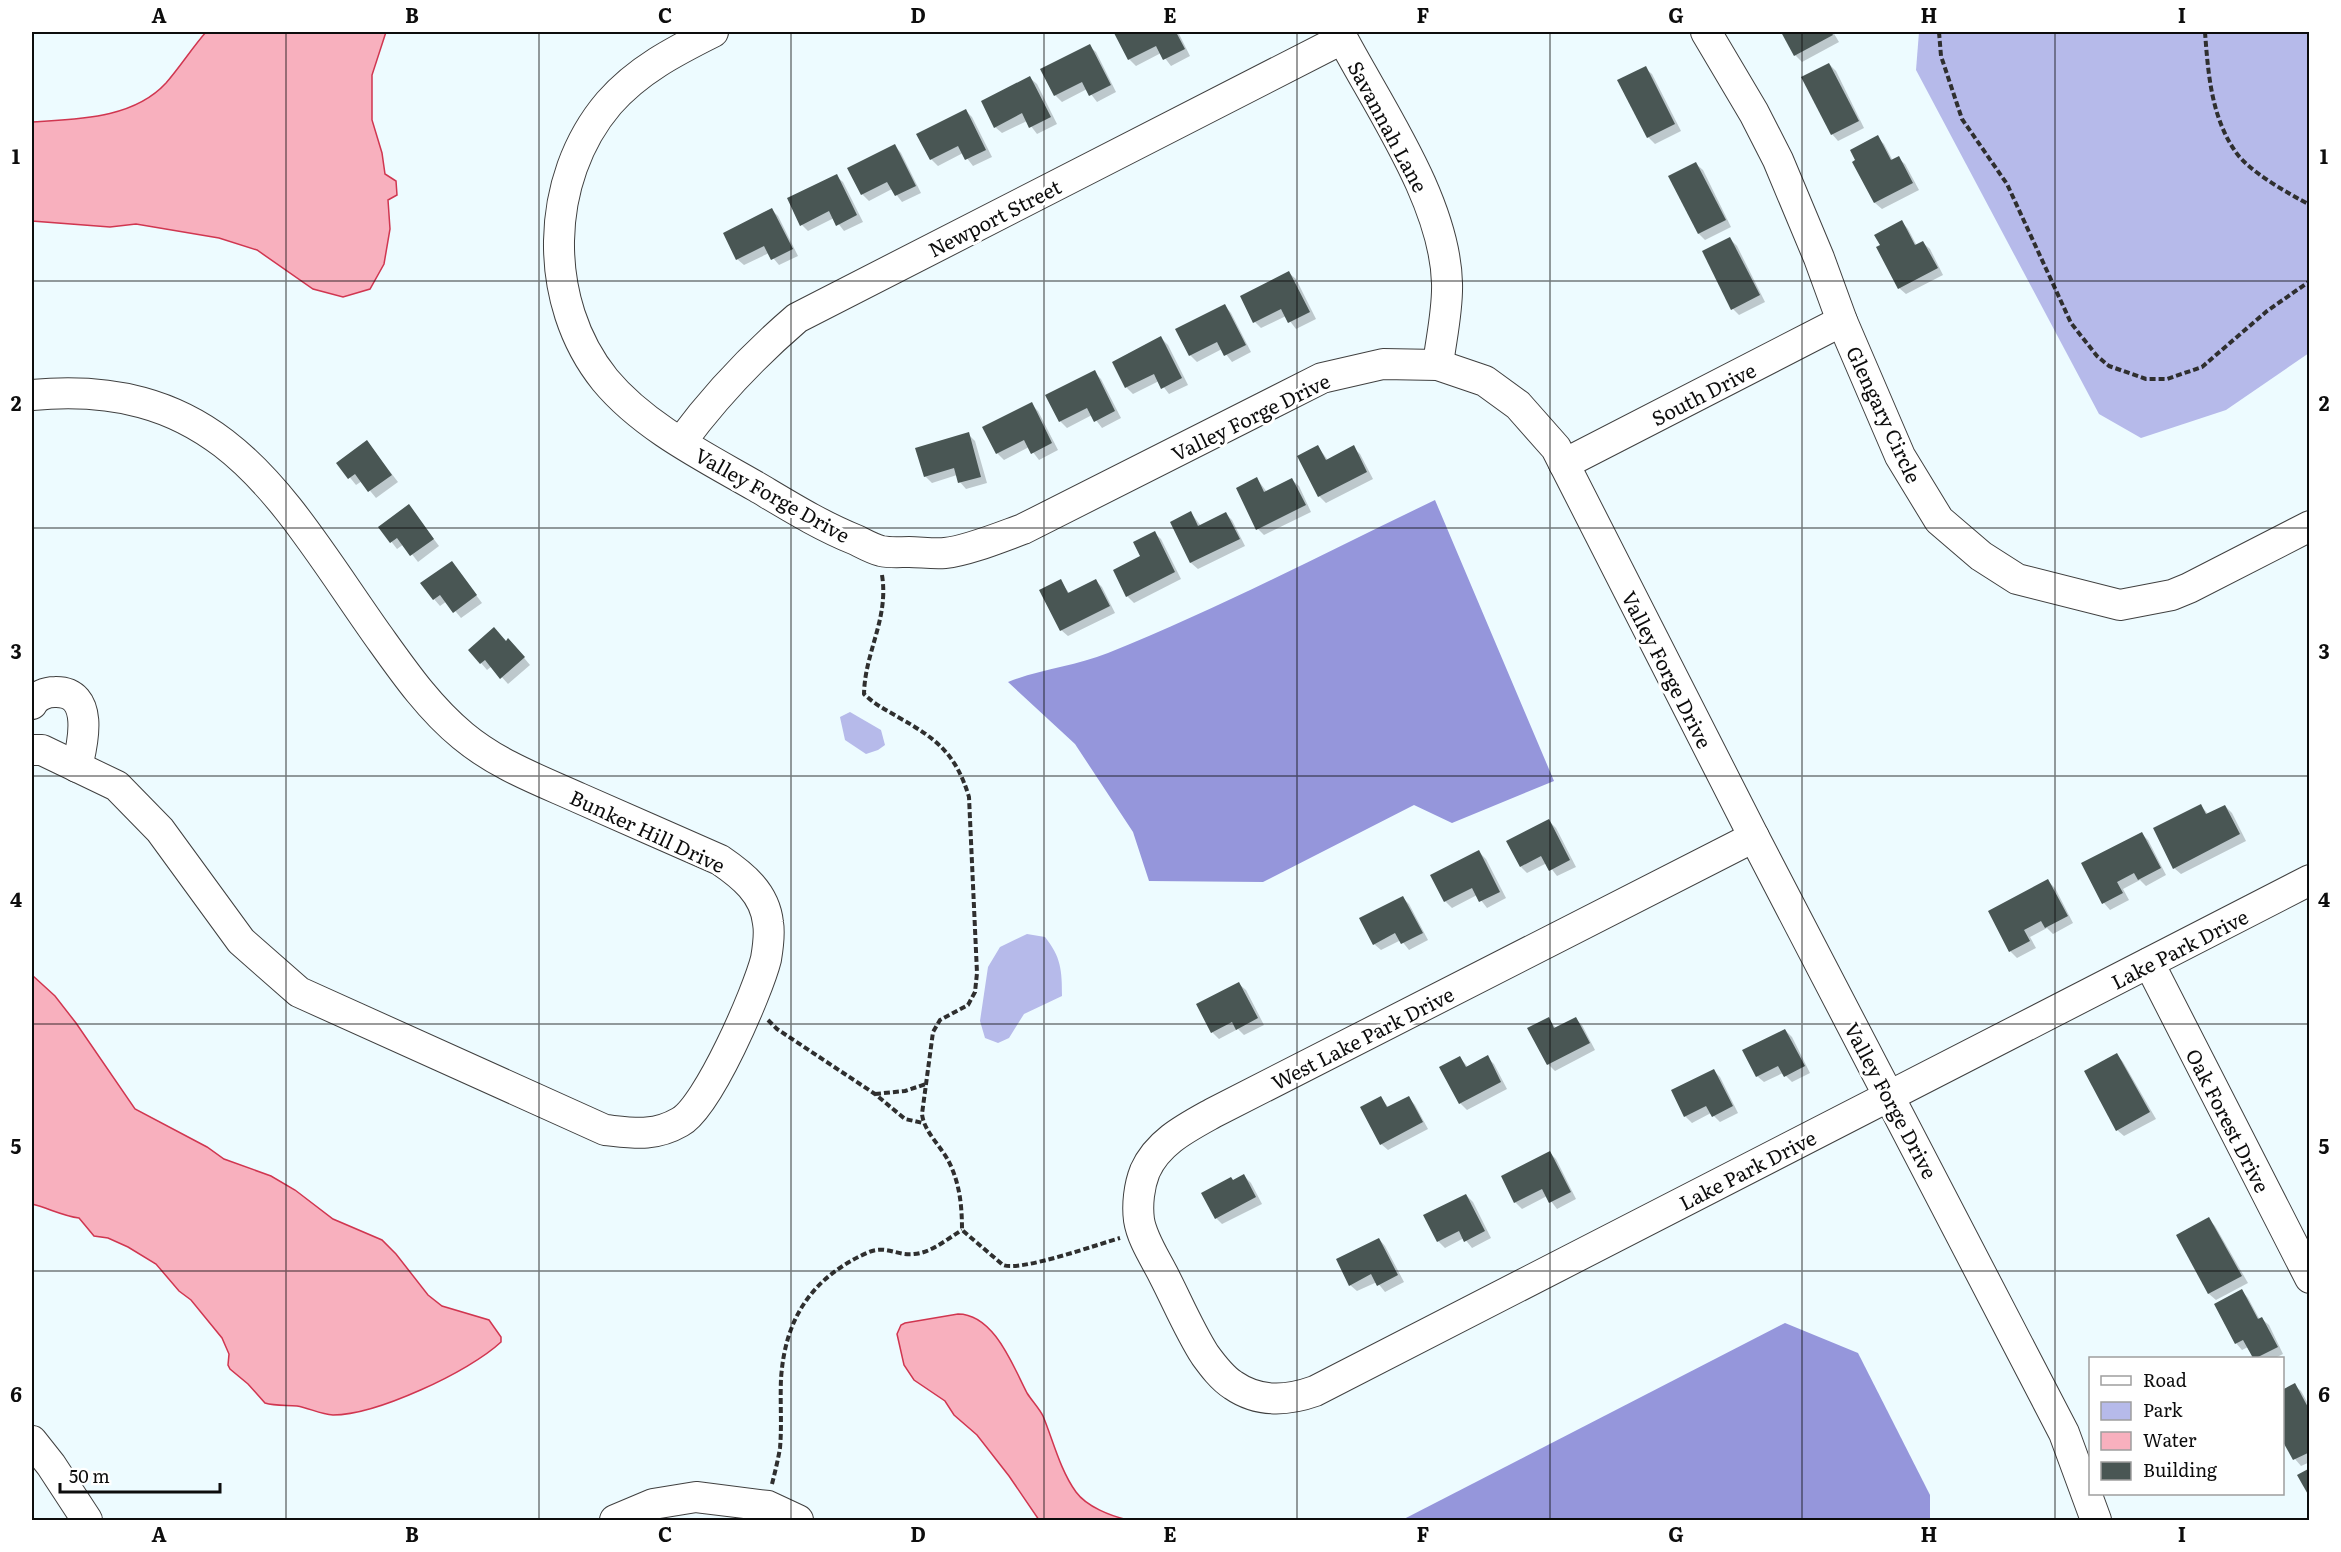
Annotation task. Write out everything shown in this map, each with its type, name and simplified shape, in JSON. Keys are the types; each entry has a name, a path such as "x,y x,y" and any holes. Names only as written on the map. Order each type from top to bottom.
{"street":[{"name":"Valley Forge Drive","path":"713,32 650,66 610,103 593,125 569,179 560,219 561,276 570,313 584,348 604,379 617,393 647,419 681,442 833,531 881,551 946,553 987,542 1023,529 1322,378 1383,364 1438,365 1485,381 1518,405 1542,430 1556,448 1754,837 2064,1433 2096,1521"},
{"name":"Glengary Circle","path":"1706,32 1754,112 1778,160 1819,258 1842,321 1900,456 1939,520 1981,556 2017,579 2120,605 2181,591 2310,526"},
{"name":"Newport Street","path":"681,442 707,408 759,351 797,318 1340,35"},
{"name":"Savannah Lane","path":"1340,35 1425,190 1445,256 1448,285 1438,365"},
{"name":"South Drive","path":"1564,464 1842,321"},
{"name":"Bunker Hill Drive","path":"32,395 61,392 98,393 152,404 185,418 225,443 247,461 284,504 421,694 463,736 507,766 720,860 747,880 763,904 768,922 768,942 760,979 714,1080 697,1108 682,1121 649,1134 605,1130 299,992 241,941 160,830 117,786 42,750 32,750"},
{"path":"32,704 35,698 48,692 64,691 83,711 84,735 77,767"},
{"name":"West Lake Park Drive","path":"1196,1337 1142,1230 1138,1208 1144,1173 1152,1158 1174,1136 1213,1113 1754,837"},
{"name":"Lake Park Drive","path":"1196,1337 1219,1373 1232,1385 1247,1393 1281,1400 1315,1391 2310,880"},
{"name":"Oak Forest Drive","path":"2149,963 2310,1278"},
{"path":"32,1441 87,1521"},
{"path":"615,1521 653,1504 696,1497 768,1506 798,1521"}],"path":[{"path":"1939,32 1941,56 1962,119 2007,184 2071,323 2097,356 2109,366 2146,379 2167,379 2193,371 2202,367 2267,311 2310,281"},
{"path":"2205,32 2209,78 2218,117 2236,152 2271,183 2310,205"},
{"path":"881,551 880,562 885,593 884,609 865,679 864,694 873,703 940,743 951,756 969,797 977,973 975,992 968,1005 940,1020 933,1032 922,1114 923,1123 949,1162 958,1186 962,1230 1003,1265 1009,1267 1026,1265 1142,1230"},
{"path":"748,1006 760,1013 777,1029 875,1094 905,1119 923,1123"},
{"path":"875,1094 905,1091 927,1083"},
{"path":"768,1506 780,1448 781,1381 784,1355 796,1313 811,1292 838,1269 877,1249 911,1255 925,1253 962,1230"}],"green space":[{"path":"1919,32 2309,32 2309,353 2226,410 2141,438 2099,414 1916,70"},
{"path":"850,712 881,730 885,745 866,754 845,740 840,717"},
{"path":"1027,934 1045,937 1054,951 1061,971 1062,996 1024,1014 1009,1038 998,1043 985,1038 980,1021 988,967 1000,947"}],"shaded area":[{"path":"1435,500 1554,781 1452,823 1414,805 1263,882 1149,881 1133,832 1075,744 1008,682 1096,657 1150,636 1232,599"},
{"path":"1785,1323 1858,1353 1930,1495 1930,1520 1402,1520"}],"water":[{"path":"206,32 386,32 372,75 372,120 382,153 385,174 396,181 397,195 388,200 390,229 384,264 370,289 343,297 313,289 257,250 219,238 136,224 110,227 32,221 32,122 104,115 137,104 153,95 166,83"},
{"path":"32,975 55,996 76,1023 135,1109 207,1147 224,1159 271,1176 295,1190 333,1219 382,1240 428,1295 442,1306 489,1320 501,1337 501,1342 486,1354 445,1378 397,1400 373,1408 333,1415 297,1406 265,1403 230,1369 229,1354 222,1338 191,1300 179,1291 156,1264 128,1247 108,1238 94,1236 79,1218 32,1204"},
{"path":"958,1314 971,1316 982,1323 1001,1343 1027,1393 1040,1410 1061,1465 1076,1492 1093,1506 1128,1520 1039,1520 977,1435 954,1415 945,1401 914,1380 904,1365 897,1334 901,1325"}],"building":[{"path":"1176,32 1185,49 1163,60 1156,46 1128,60 1114,33"},
{"path":"1781,32 1831,32 1833,35 1794,56"},
{"path":"1090,44 1111,85 1089,96 1082,82 1054,96 1040,69"},
{"path":"1829,63 1859,121 1831,135 1801,77"},
{"path":"1646,66 1675,124 1647,138 1617,80"},
{"path":"1030,76 1051,117 1029,128 1022,113 994,128 981,101"},
{"path":"966,109 986,150 965,160 958,146 930,160 916,134"},
{"path":"1878,135 1891,160 1899,156 1913,183 1874,203 1852,162 1855,160 1850,150"},
{"path":"895,144 916,186 895,196 887,182 861,195 847,168"},
{"path":"1696,162 1726,220 1698,234 1668,176"},
{"path":"837,174 857,215 836,226 829,211 800,226 787,198"},
{"path":"772,208 793,249 771,260 764,246 736,260 723,233"},
{"path":"1902,220 1915,245 1923,241 1938,268 1898,289 1876,247 1880,245 1874,235"},
{"path":"1730,237 1760,295 1731,310 1702,251"},
{"path":"1289,271 1310,312 1288,323 1281,309 1253,323 1240,296"},
{"path":"1225,304 1246,345 1224,356 1217,342 1189,356 1175,329"},
{"path":"1161,336 1182,378 1161,389 1154,374 1125,388 1112,362"},
{"path":"1095,370 1115,411 1094,422 1087,408 1059,422 1045,395"},
{"path":"1032,402 1052,443 1031,454 1024,440 996,454 982,427"},
{"path":"969,432 981,477 958,483 954,468 924,477 915,448"},
{"path":"367,440 392,475 368,492 355,474 348,479 336,463"},
{"path":"1318,445 1326,460 1354,445 1367,472 1318,497 1297,456"},
{"path":"1257,477 1264,492 1292,478 1306,505 1256,530 1236,488"},
{"path":"409,504 434,539 410,556 397,538 390,543 378,527"},
{"path":"1191,511 1198,526 1226,512 1240,539 1190,563 1170,522"},
{"path":"1155,531 1175,572 1126,597 1113,570 1140,556 1133,542"},
{"path":"452,561 477,595 453,613 440,595 433,600 420,583"},
{"path":"1061,579 1068,593 1096,579 1110,606 1060,631 1039,590"},
{"path":"494,627 506,641 508,638 525,657 500,679 485,660 480,664 468,650"},
{"path":"2201,804 2206,814 2225,805 2240,834 2173,869 2153,828"},
{"path":"1549,819 1570,860 1549,871 1541,856 1520,867 1506,841"},
{"path":"2142,832 2161,868 2138,880 2134,873 2117,882 2123,893 2102,904 2081,863"},
{"path":"1479,850 1500,892 1479,902 1472,888 1444,902 1430,875"},
{"path":"2048,879 2068,916 2045,928 2041,921 2024,930 2030,941 2009,952 1988,911"},
{"path":"1403,896 1423,933 1401,944 1395,933 1373,945 1359,918"},
{"path":"1239,982 1258,1018 1236,1030 1232,1022 1211,1033 1196,1004"},
{"path":"1549,1017 1554,1028 1576,1017 1590,1043 1547,1065 1527,1028"},
{"path":"1785,1029 1805,1066 1784,1077 1778,1066 1756,1077 1742,1050"},
{"path":"2117,1053 2150,1112 2116,1131 2084,1071"},
{"path":"1488,1055 1501,1082 1459,1104 1439,1067 1460,1056 1466,1067"},
{"path":"1714,1069 1733,1106 1712,1117 1706,1106 1684,1117 1671,1090"},
{"path":"1381,1096 1387,1107 1409,1096 1423,1122 1380,1145 1360,1107"},
{"path":"1550,1151 1571,1192 1549,1203 1542,1189 1514,1203 1501,1176"},
{"path":"1244,1174 1256,1197 1215,1219 1201,1193 1231,1177 1233,1180"},
{"path":"1466,1194 1485,1231 1464,1242 1459,1231 1437,1242 1423,1215"},
{"path":"2209,1217 2242,1276 2208,1294 2176,1235"},
{"path":"1379,1238 1398,1275 1377,1286 1371,1274 1349,1286 1336,1259"},
{"path":"2242,1289 2258,1319 2262,1317 2278,1347 2258,1357 2252,1357 2243,1340 2235,1344 2214,1304"},
{"path":"2295,1383 2310,1411 2310,1452 2293,1460 2284,1444 2284,1389"},
{"path":"2310,1468 2310,1498 2297,1475"}]}
